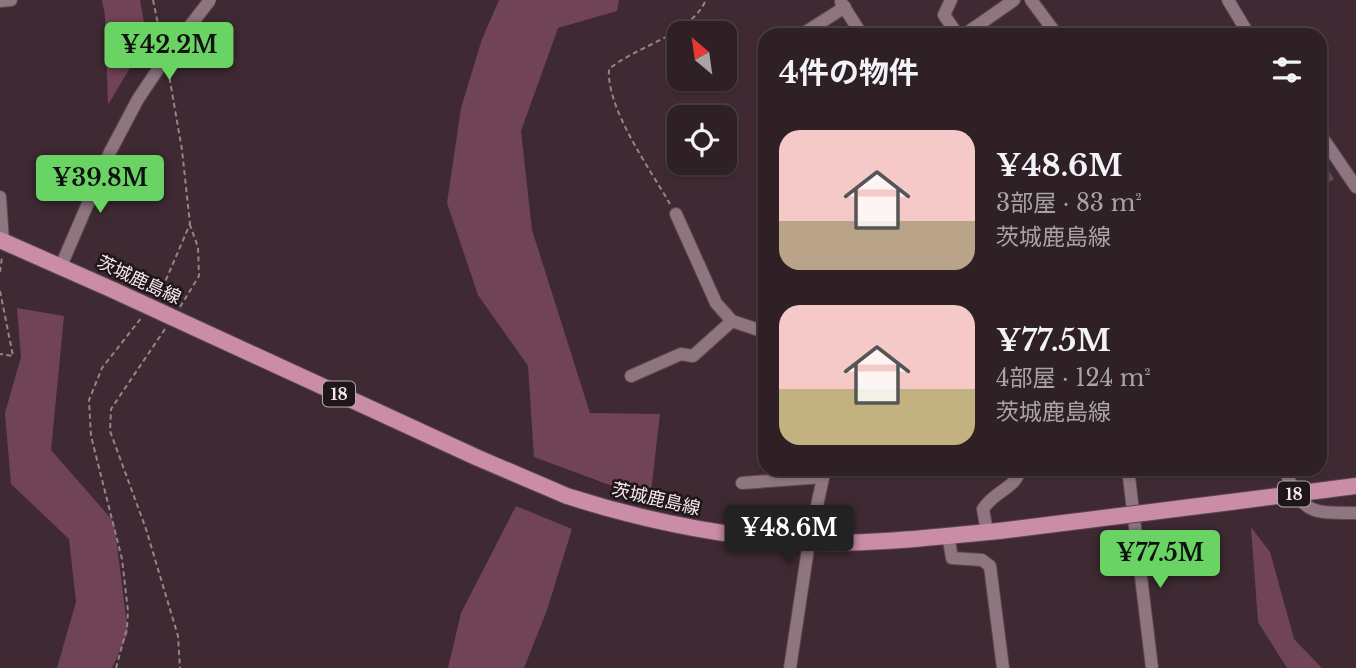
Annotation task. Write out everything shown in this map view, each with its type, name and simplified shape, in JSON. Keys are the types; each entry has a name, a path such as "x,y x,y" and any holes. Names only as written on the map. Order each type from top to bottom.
{"main road":[{"name":"茨城鹿島線","path":"2,241 567,496 606,508 734,535 809,542 904,539 993,531 1356,486"}],"street":[{"path":"0,1 11,0"},
{"path":"61,266 110,152 138,99 210,0"},
{"path":"951,0 944,15 953,28"},
{"path":"974,28 1014,0"},
{"path":"1031,0 1052,28"},
{"path":"1228,0 1245,28"},
{"path":"810,28 842,4 857,28"},
{"path":"1327,144 1356,187"},
{"path":"0,197 2,241"},
{"path":"676,214 716,303 732,321 758,329"},
{"path":"631,376 681,354 693,356 732,321"},
{"path":"742,483 799,476"},
{"path":"790,668 809,542 823,476"},
{"path":"993,531 983,509 990,498 1015,483 1018,476"},
{"path":"1129,476 1153,668"},
{"path":"1287,476 1295,494 1313,510 1326,514 1356,513"},
{"path":"948,535 952,558 982,560 990,566 1003,668"}],"path":[{"path":"676,214 619,115 608,83 609,69 622,58 684,26 702,8 706,0"},
{"path":"174,98 190,224 198,247 199,276 180,307"},
{"path":"155,301 162,292 190,224"},
{"path":"0,272 2,241"},
{"path":"0,291 13,356 0,354"},
{"path":"116,668 127,628 128,611 122,559 91,436 89,400 102,368 147,311"},
{"path":"167,327 111,409 110,431 154,556 178,636 180,668"}],"shaded area":[{"path":"102,0 140,0 147,39 108,105 105,16"},
{"path":"499,0 619,0 617,11 558,28 521,131 532,230 590,413 660,414 650,500 534,457 528,366 478,295 447,203 461,108 482,39"},
{"path":"17,308 64,316 51,450 114,522 128,633 112,668 57,668 76,602 69,539 11,484 5,413 21,357"},
{"path":"516,506 572,529 547,610 524,668 448,668 461,613"},
{"path":"1251,527 1270,552 1294,639 1322,668 1287,668 1258,622"}],"building":[{"path":"1327,168 1334,179 1327,184"}]}
